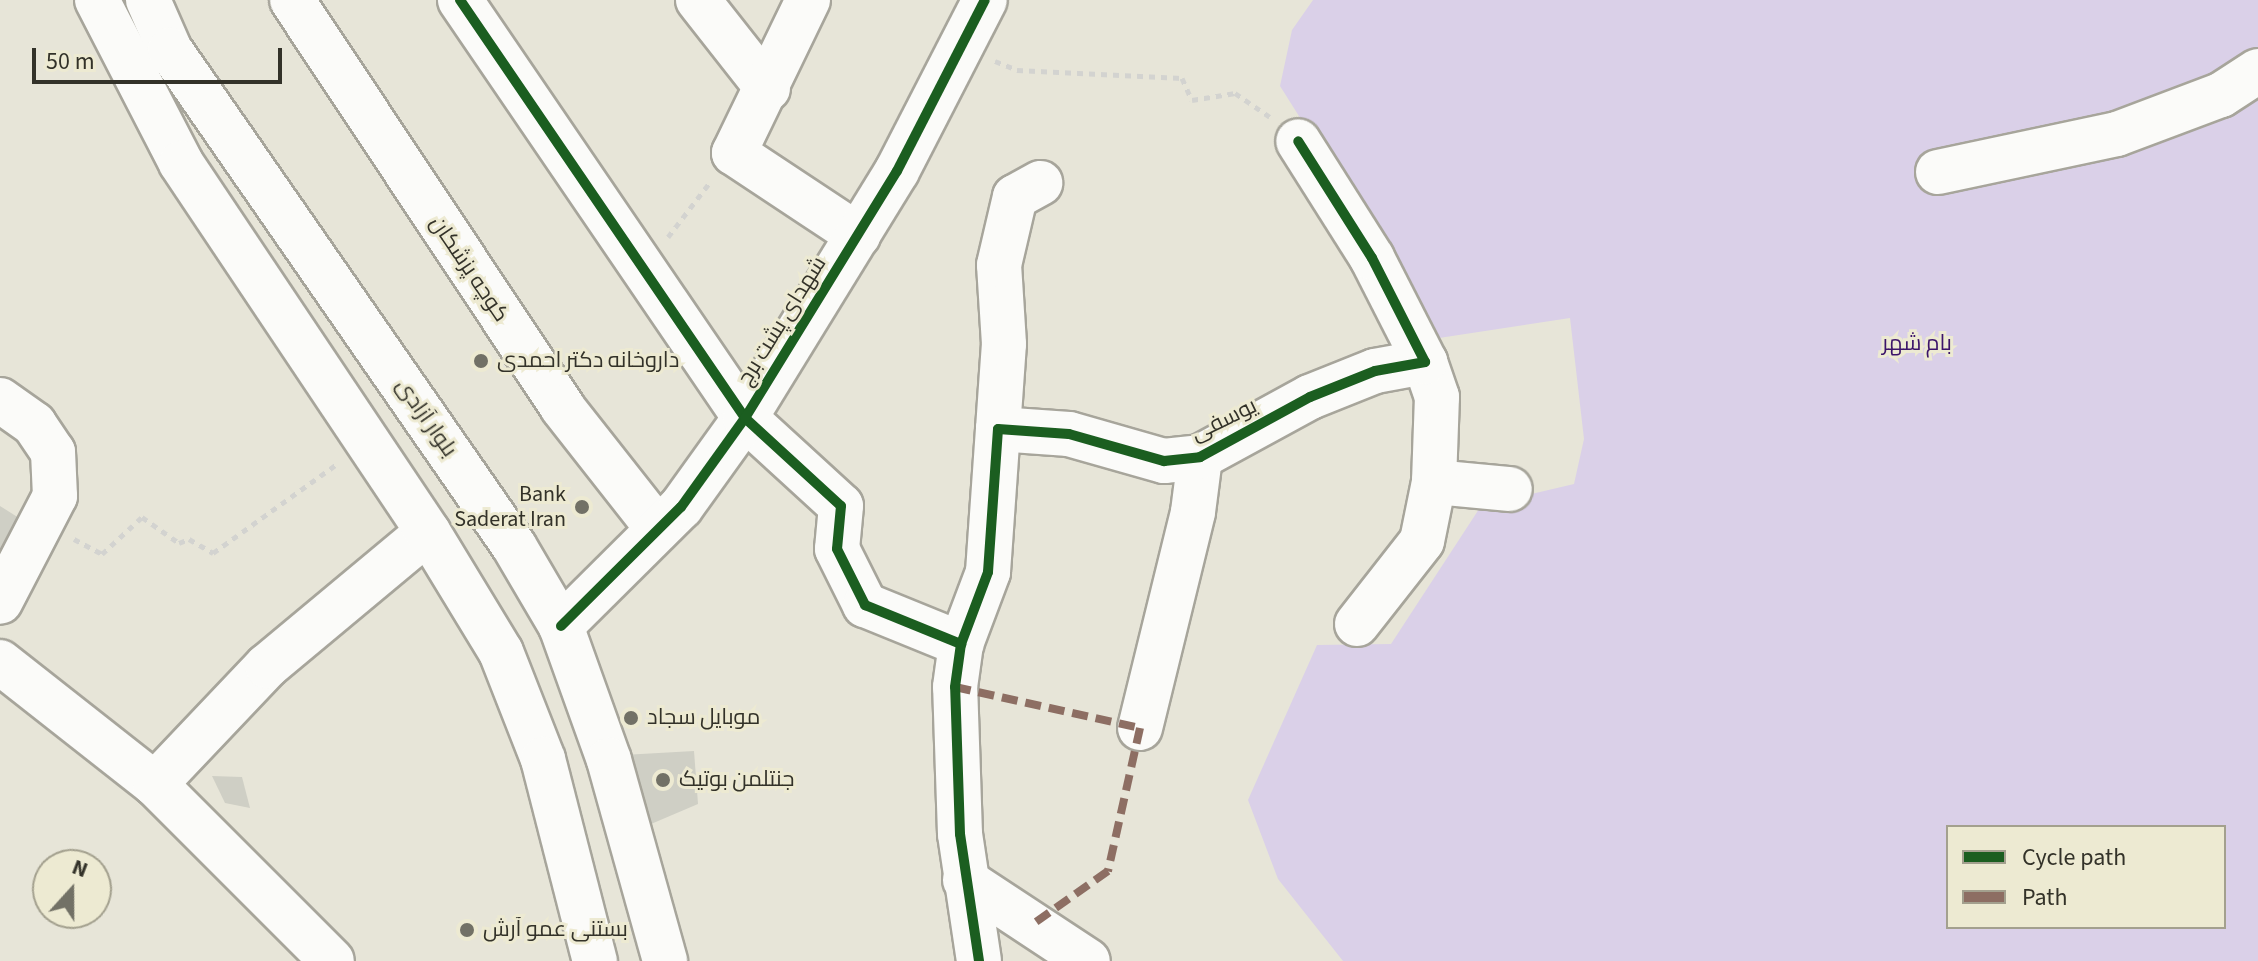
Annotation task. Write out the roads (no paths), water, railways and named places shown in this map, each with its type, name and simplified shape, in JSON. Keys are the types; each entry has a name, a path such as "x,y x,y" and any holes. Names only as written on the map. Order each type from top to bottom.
{"street":[{"path":"97,0 181,163 428,532 501,652 543,759 595,961"},
{"name":"بلوار آزادی","path":"148,0 170,50 514,546 561,626 609,760 665,961"},
{"name":"کوچه پزشکان","path":"292,0 562,407 658,529"},
{"path":"460,0 745,418 841,506 837,549 865,605 961,644"},
{"path":"698,0 768,89"},
{"path":"808,0 768,89 734,153 858,235"},
{"name":"شهدای پشت برج","path":"561,626 681,507 745,418 858,235 985,0"},
{"path":"1938,172 2117,134 2221,95 2258,71"},
{"path":"1298,141 1372,258 1425,362 1437,397 1434,482 1422,541 1357,624"},
{"path":"979,961 965,880 954,755 961,644 988,572 1004,344 999,265 1015,197 1040,183"},
{"name":"یوسفی","path":"998,429 1069,434 1164,461 1200,457 1310,397 1375,371 1425,362"},
{"path":"0,400 34,424 53,452 55,496 0,602"},
{"path":"1140,728 1193,512 1200,457"},
{"path":"1434,482 1510,489"},
{"path":"155,784 267,666 428,532"},
{"path":"501,652 561,626"},
{"path":"0,662 155,784 332,961"},
{"path":"965,880 1088,961"}],"place":[{"name":"داروخانه دکتر احمدی","path":"481,361"},
{"name":"Bank Saderat Iran","path":"582,507"},
{"name":"موبایل سجاد","path":"631,718"},
{"name":"جنتلمن بوتیک","path":"663,780"},
{"name":"بستنی عمو آرش","path":"467,930"}],"park label":[{"name":"بام شهر","path":"1917,344"}]}
